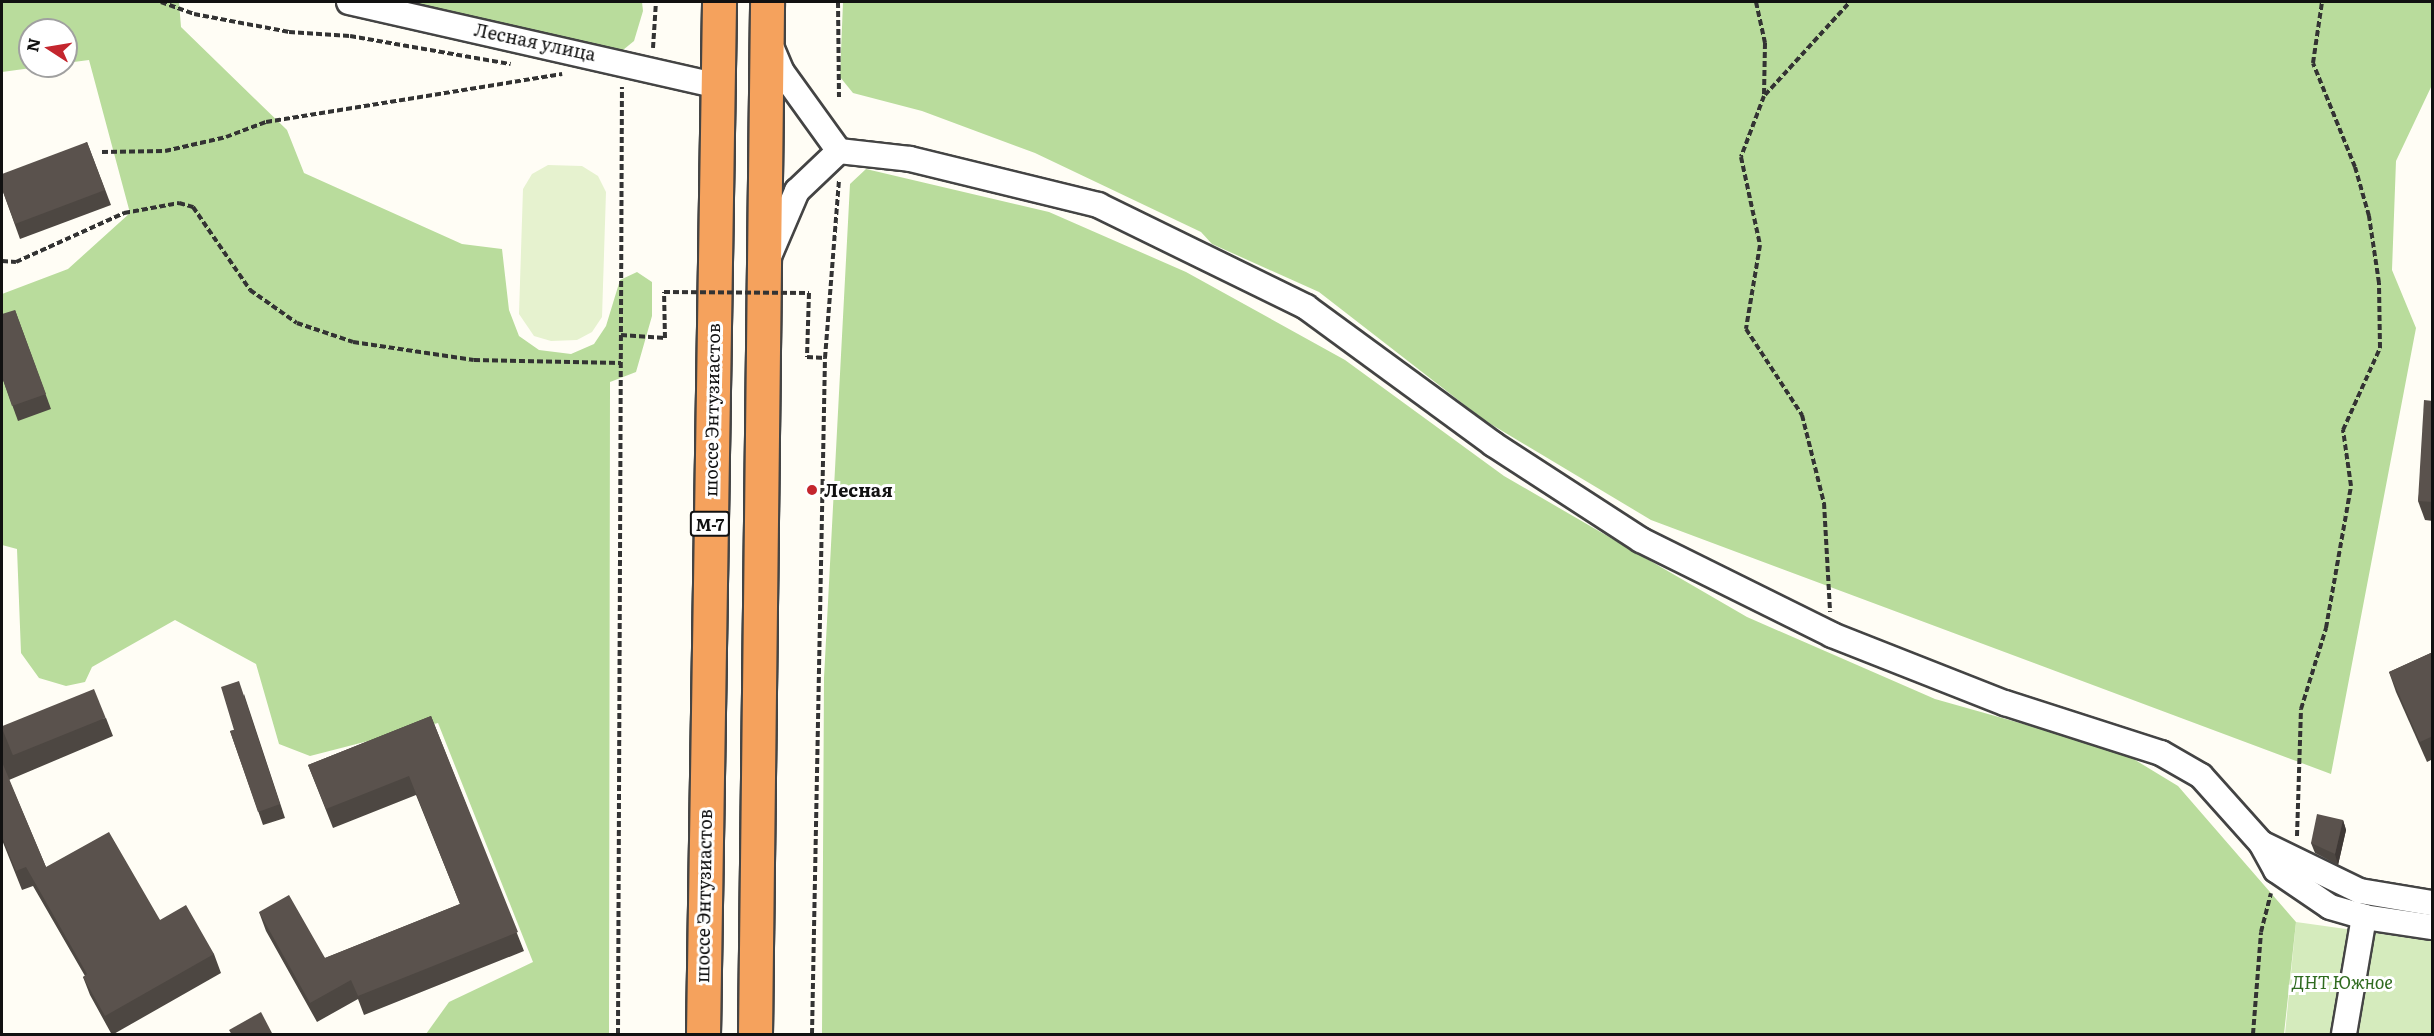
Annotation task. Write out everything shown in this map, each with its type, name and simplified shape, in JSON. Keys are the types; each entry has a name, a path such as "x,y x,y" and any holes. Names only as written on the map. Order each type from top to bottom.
{"highway":[{"name":"шоссе Энтузиастов","path":"703,1035 719,2"},
{"path":"755,1035 767,2"}],"street":[{"name":"Лесная улица","path":"349,2 652,68 719,86"},
{"path":"766,36 782,72 839,162"},
{"path":"763,278 778,229 797,191 839,162 910,159 1098,205 1306,307 1493,444 1641,540 1832,635 2005,703 2161,753 2201,776 2261,843 2293,867 2330,907 2364,917 2433,927"},
{"path":"2293,867 2360,891 2433,903"},
{"path":"2344,1035 2364,917"}],"path":[{"path":"161,2 194,14 289,32 350,36 516,64"},
{"path":"618,1035 622,77 642,79 652,68 656,2"},
{"path":"838,2 839,96"},
{"path":"1756,2 1765,43 1764,96 1741,157 1760,244 1746,329 1802,415 1824,503 1832,635"},
{"path":"1764,96 1850,2"},
{"path":"2253,1035 2261,932 2293,867 2298,829 2301,709 2326,628 2351,486 2343,430 2380,348 2379,283 2369,216 2355,167 2313,63 2322,2"},
{"path":"102,153 165,151 226,137 266,122 572,72 549,69"},
{"path":"812,1035 825,357 839,162"},
{"path":"2,261 15,262 124,213 179,203 193,207 250,290 297,323 353,342 474,360 621,363"},
{"path":"621,335 665,338 664,292 809,293 807,357 825,357"}],"green space":[{"path":"2,2 179,2 181,27 287,130 304,173 462,244 502,249 509,310 519,336 539,350 571,354 594,344 606,326 620,280 637,272 652,282 652,316 636,372 610,382 609,1034 426,1034 449,1002 533,962 438,723 310,756 279,744 256,664 175,620 92,667 85,682 66,686 39,678 21,653 17,549 2,545 2,294 68,269 130,213 89,60 78,61 78,18 18,18 18,70 2,72"},
{"path":"405,2 642,2 643,11 634,41 623,50"},
{"path":"843,2 2432,2 2432,85 2396,161 2392,270 2416,328 2331,774 1651,520 1484,420 1319,292 1212,244 1201,232 1035,153 922,111 853,93 840,77"},
{"path":"548,165 582,166 598,176 606,192 602,317 592,332 577,340 551,341 534,336 519,314 523,189 532,174"},
{"path":"866,169 1049,212 1186,272 1345,360 1504,476 1747,617 1935,699 2122,752 2178,786 2296,922 2284,1034 822,1034 824,678 850,184"},
{"name":"ДНТ Южное","path":"2296,922 2432,941 2432,1034 2285,1034"}],"building":[{"path":"87,142 105,190 15,224 2,189 2,174"},
{"path":"15,310 46,394 12,406 2,377 2,314"},
{"path":"2424,400 2433,401 2433,502 2418,501"},
{"path":"2433,652 2433,736 2420,742 2389,672"},
{"path":"239,681 280,804 258,812 230,731 234,730 221,687"},
{"path":"94,689 106,718 13,755 2,726"},
{"path":"431,716 518,932 358,996 351,980 310,1003 259,912 289,895 325,958 460,904 409,776 326,809 308,765"},
{"path":"2,762 46,867 109,832 160,920 186,905 214,954 105,1016 83,977 87,974 26,867 16,871 2,837"},
{"path":"2317,814 2343,820 2335,854 2311,843"},
{"path":"261,1012 273,1035 232,1035 229,1030"}],"place":[{"name":"Лесная","path":"812,490"}]}
